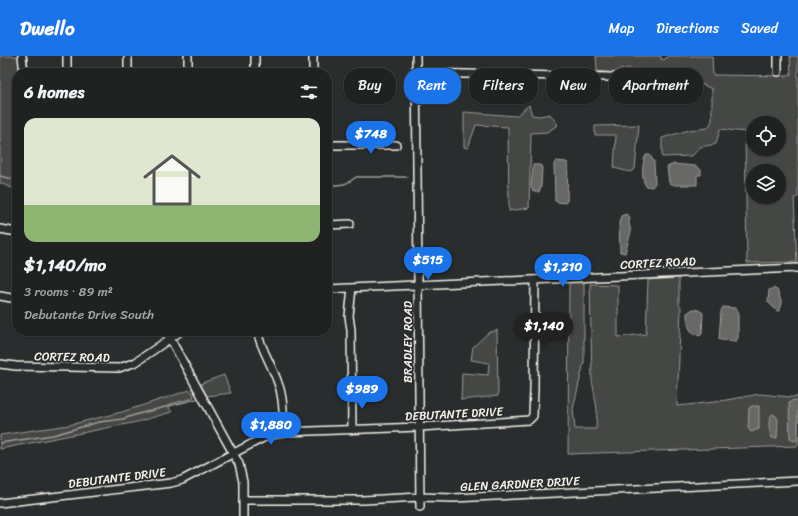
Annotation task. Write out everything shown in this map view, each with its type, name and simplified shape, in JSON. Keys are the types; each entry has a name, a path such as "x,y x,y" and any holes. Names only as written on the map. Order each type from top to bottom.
{"street":[{"path":"22,56 23,68"},
{"path":"67,56 67,68"},
{"path":"128,56 128,68"},
{"path":"188,56 188,68"},
{"path":"255,56 255,68"},
{"path":"313,56 313,68"},
{"name":"BRADLEY ROAD","path":"416,56 416,68"},
{"path":"778,56 778,72"},
{"path":"461,74 609,77"},
{"name":"BRADLEY ROAD","path":"416,104 420,507"},
{"path":"332,145 396,145"},
{"path":"332,225 350,224"},
{"path":"0,229 12,231"},
{"name":"CORTEZ ROAD","path":"332,289 798,268"},
{"name":"DEBUTANTE DRIVE","path":"0,503 171,483 182,480 263,438 284,432 420,427 527,421 532,419 535,280"},
{"path":"352,288 349,316 351,330 352,429"},
{"path":"0,296 12,298"},
{"name":"CORTEZ ROAD","path":"0,364 16,366 119,368 136,362 173,336"},
{"path":"258,336 282,396 284,432"},
{"path":"170,338 232,454 239,464 243,482 243,516"},
{"name":"GLEN GARDNER DRIVE","path":"244,500 363,500 420,497 462,498 798,481"}],"shaded area":[{"path":"0,56 27,56 28,68 12,68 12,188 0,183"},
{"path":"596,56 661,56 661,59 664,60 668,56 712,56 713,75 787,76 791,74 790,56 798,56 798,197 794,198 797,262 747,263 746,204 786,204 786,164 746,164 746,198 745,132 720,129 716,144 700,147 692,156 662,157 662,138 689,130 708,128 712,121 712,89 703,85 703,68 609,68 609,72 601,71 601,68 597,68"},
{"path":"529,105 532,115 540,116 550,114 558,125 547,132 531,133 529,208 509,211 508,127 476,125 468,148 464,147 464,112 516,116"},
{"path":"639,125 635,169 630,172 614,168 616,135 595,135 595,126"},
{"path":"646,155 650,155 654,162 655,183 652,187 646,186 643,180 643,166"},
{"path":"556,161 568,163 567,201 565,203 555,201 554,164"},
{"path":"674,164 696,166 701,170 701,175 697,175 697,185 675,185 669,183 667,167"},
{"path":"533,165 540,165 542,167 541,187 539,192 533,191 531,187"},
{"path":"626,214 630,217 629,223 631,232 625,253 620,252 619,223 621,216"},
{"path":"679,278 679,304 681,308 677,406 715,402 760,394 798,397 798,446 568,454 569,283 584,283 584,362 573,409 575,429 596,429 597,409 592,380 590,284 618,285 618,337 646,334 648,280"},
{"path":"773,288 777,290 782,303 780,311 777,311 768,302 769,290"},
{"path":"723,307 735,308 738,312 738,338 736,341 719,339 721,311"},
{"path":"693,309 699,310 703,313 702,334 700,336 693,333 689,328 687,321 687,313"},
{"path":"497,330 498,396 461,400 462,373 488,375 489,363 471,360 473,347 488,333"},
{"path":"224,375 231,393 207,396 201,385 202,383"},
{"path":"190,390 194,395 193,398 170,404 169,408 172,412 137,422 0,449 0,435 69,425 122,412"},
{"path":"793,400 798,401 798,440 794,441 790,439 789,408 789,403"},
{"path":"752,406 759,406 759,429 751,432 748,428 749,408"},
{"path":"772,414 776,416 778,420 777,438 772,438 770,433 769,423"}],"waterway":[{"path":"0,176 12,179"},
{"path":"332,185 349,182 356,177 408,177"},
{"path":"0,443 53,435 99,422 123,419 196,399"}]}
